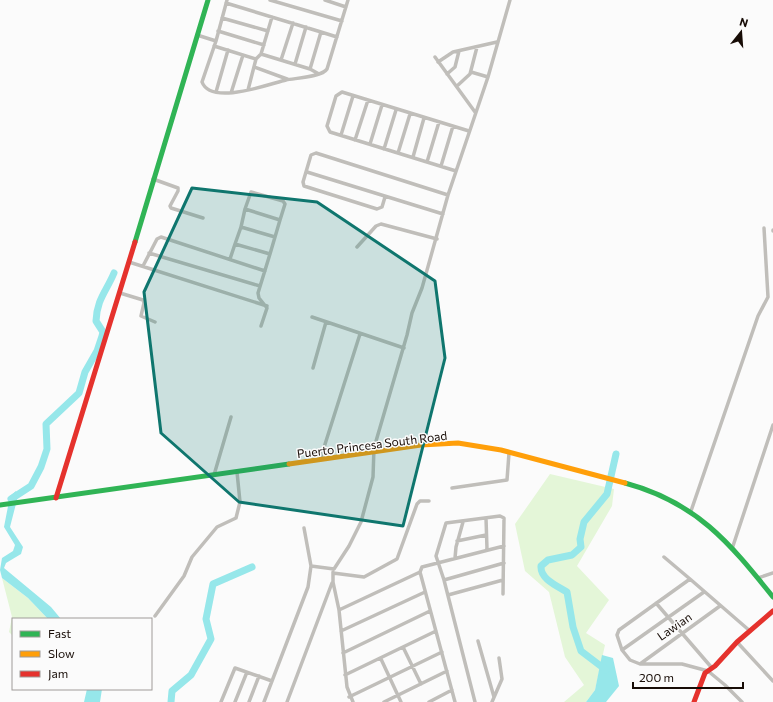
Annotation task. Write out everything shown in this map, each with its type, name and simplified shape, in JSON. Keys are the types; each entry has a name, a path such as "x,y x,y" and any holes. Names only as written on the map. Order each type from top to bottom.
{"main road":[{"path":"56,498 63,471 120,293 208,0"},
{"name":"Puerto Princesa South Road","path":"0,505 429,444 479,446 657,493 691,511 709,525 758,578 773,597"},
{"path":"694,702 704,675 737,642 773,611"}],"street":[{"path":"270,0 342,21"},
{"path":"325,0 346,7"},
{"path":"337,36 272,17 227,1 216,41 202,82 206,87 216,92 231,93 319,74 326,71 342,21 348,0"},
{"path":"353,702 349,697 345,675 339,610 333,582 334,568 352,542 361,522 373,477 374,452 404,348 412,313 422,288 437,239 448,194 488,77 510,0"},
{"path":"248,90 256,59 261,54 272,17"},
{"path":"222,18 268,31"},
{"path":"281,60 293,23"},
{"path":"295,64 306,27"},
{"path":"218,31 264,45"},
{"path":"310,69 321,32"},
{"path":"197,36 216,41"},
{"path":"438,62 450,53 497,42"},
{"path":"214,46 256,59"},
{"path":"457,86 467,77 470,72 476,47"},
{"path":"216,92 228,50"},
{"path":"447,74 455,66 459,51"},
{"path":"261,54 310,69 319,74"},
{"path":"231,93 243,55"},
{"path":"435,57 475,112"},
{"path":"254,67 287,80"},
{"path":"470,72 488,77"},
{"path":"456,171 330,132 327,128 336,96 342,92 396,110 469,131"},
{"path":"341,135 353,96"},
{"path":"356,140 368,100"},
{"path":"370,144 382,105"},
{"path":"384,149 396,110"},
{"path":"398,153 410,114"},
{"path":"413,157 424,118"},
{"path":"427,162 439,122"},
{"path":"441,166 453,126"},
{"path":"385,197 382,207 378,209 306,187 303,183 311,155 314,153 448,194"},
{"path":"306,172 443,214"},
{"path":"153,179 178,188 178,191 170,206 171,208 203,218"},
{"path":"230,259 251,192 285,203 260,286 258,298 267,306"},
{"path":"245,209 280,220"},
{"path":"357,247 376,226 381,224 437,239"},
{"path":"240,227 275,237"},
{"path":"691,511 758,316 768,300 764,228"},
{"path":"143,266 157,239 161,237 265,271"},
{"path":"235,244 270,254"},
{"path":"149,253 260,286"},
{"path":"129,262 267,306"},
{"path":"120,293 143,300 144,303 140,316 155,322"},
{"path":"261,326 267,306"},
{"path":"312,318 404,348"},
{"path":"313,368 326,322"},
{"path":"320,460 360,334"},
{"path":"214,475 231,417"},
{"path":"732,549 773,425"},
{"path":"768,441 773,443"},
{"path":"452,488 507,480 509,453"},
{"path":"155,616 184,576 192,557 217,527 236,518 240,502 238,472"},
{"path":"333,573 364,577 397,559 417,504 420,501 430,502"},
{"path":"475,702 444,580 437,562 437,554 445,524 500,516 504,518 503,594"},
{"path":"486,518 487,549"},
{"path":"455,558 463,522"},
{"path":"264,702 308,588 311,566 304,528"},
{"path":"458,542 486,535"},
{"path":"455,702 420,572 422,566 504,546"},
{"path":"664,557 750,631"},
{"path":"444,580 504,563"},
{"path":"311,566 334,568"},
{"path":"339,610 420,572"},
{"path":"758,578 773,573"},
{"path":"690,579 619,630 617,635 627,659 640,664 676,663 710,669"},
{"path":"448,595 504,580"},
{"path":"287,702 333,582"},
{"path":"341,631 425,592"},
{"path":"622,650 704,592"},
{"path":"656,603 710,669 742,702"},
{"name":"Lawian","path":"640,664 720,606"},
{"path":"343,653 430,611"},
{"path":"345,675 381,659 436,631"},
{"path":"478,641 494,698"},
{"path":"737,642 773,681"},
{"path":"403,647 421,684"},
{"path":"349,697 389,676 442,652"},
{"path":"492,702 502,679 499,658"},
{"path":"381,659 400,702"},
{"path":"221,702 234,668 272,681"},
{"path":"384,702 447,671"},
{"path":"236,702 247,672"},
{"path":"249,702 259,676"},
{"path":"429,702 452,690"}],"highlighted area":[{"path":"192,188 317,202 435,281 445,358 403,526 239,502 161,433 144,292"}],"green space":[{"path":"550,474 614,489 612,506 577,566 609,600 586,633 605,645 595,690 586,702 564,702 584,685 565,657 549,592 525,571 515,524"},
{"path":"2,578 28,598 47,618 12,618 12,635 9,632 12,617"}],"water":[{"path":"16,491 18,496 10,527 23,547 21,554 6,563 4,568 51,607 60,618 47,618 28,598 2,578 0,570 2,558 13,551 15,545 4,527 10,496"},
{"path":"602,655 613,658 619,686 606,702 586,702 595,690"},
{"path":"87,690 102,690 100,702 84,702"}],"waterway":[{"path":"11,499 31,486 41,467 47,449 46,424 79,393 85,372 97,351 102,336 103,332 96,321 98,307 114,273"},
{"path":"606,670 581,651 573,627 567,592 554,585 546,578 541,571 541,566 548,560 572,555 581,547 580,539 584,522 607,494 616,454"},
{"path":"171,702 172,691 191,675 211,639 206,619 213,584 252,567"}],"traffic: fast":[{"path":"135,242 208,0"},
{"path":"0,505 289,464"},
{"path":"625,483 650,491 672,501 709,526 726,542 773,597"}],"traffic: slow":[{"path":"289,464 421,445 458,443 501,450 625,483"}],"traffic: jam":[{"path":"56,498 135,242"},
{"path":"694,702 705,673 715,666 737,642 773,611"}]}
